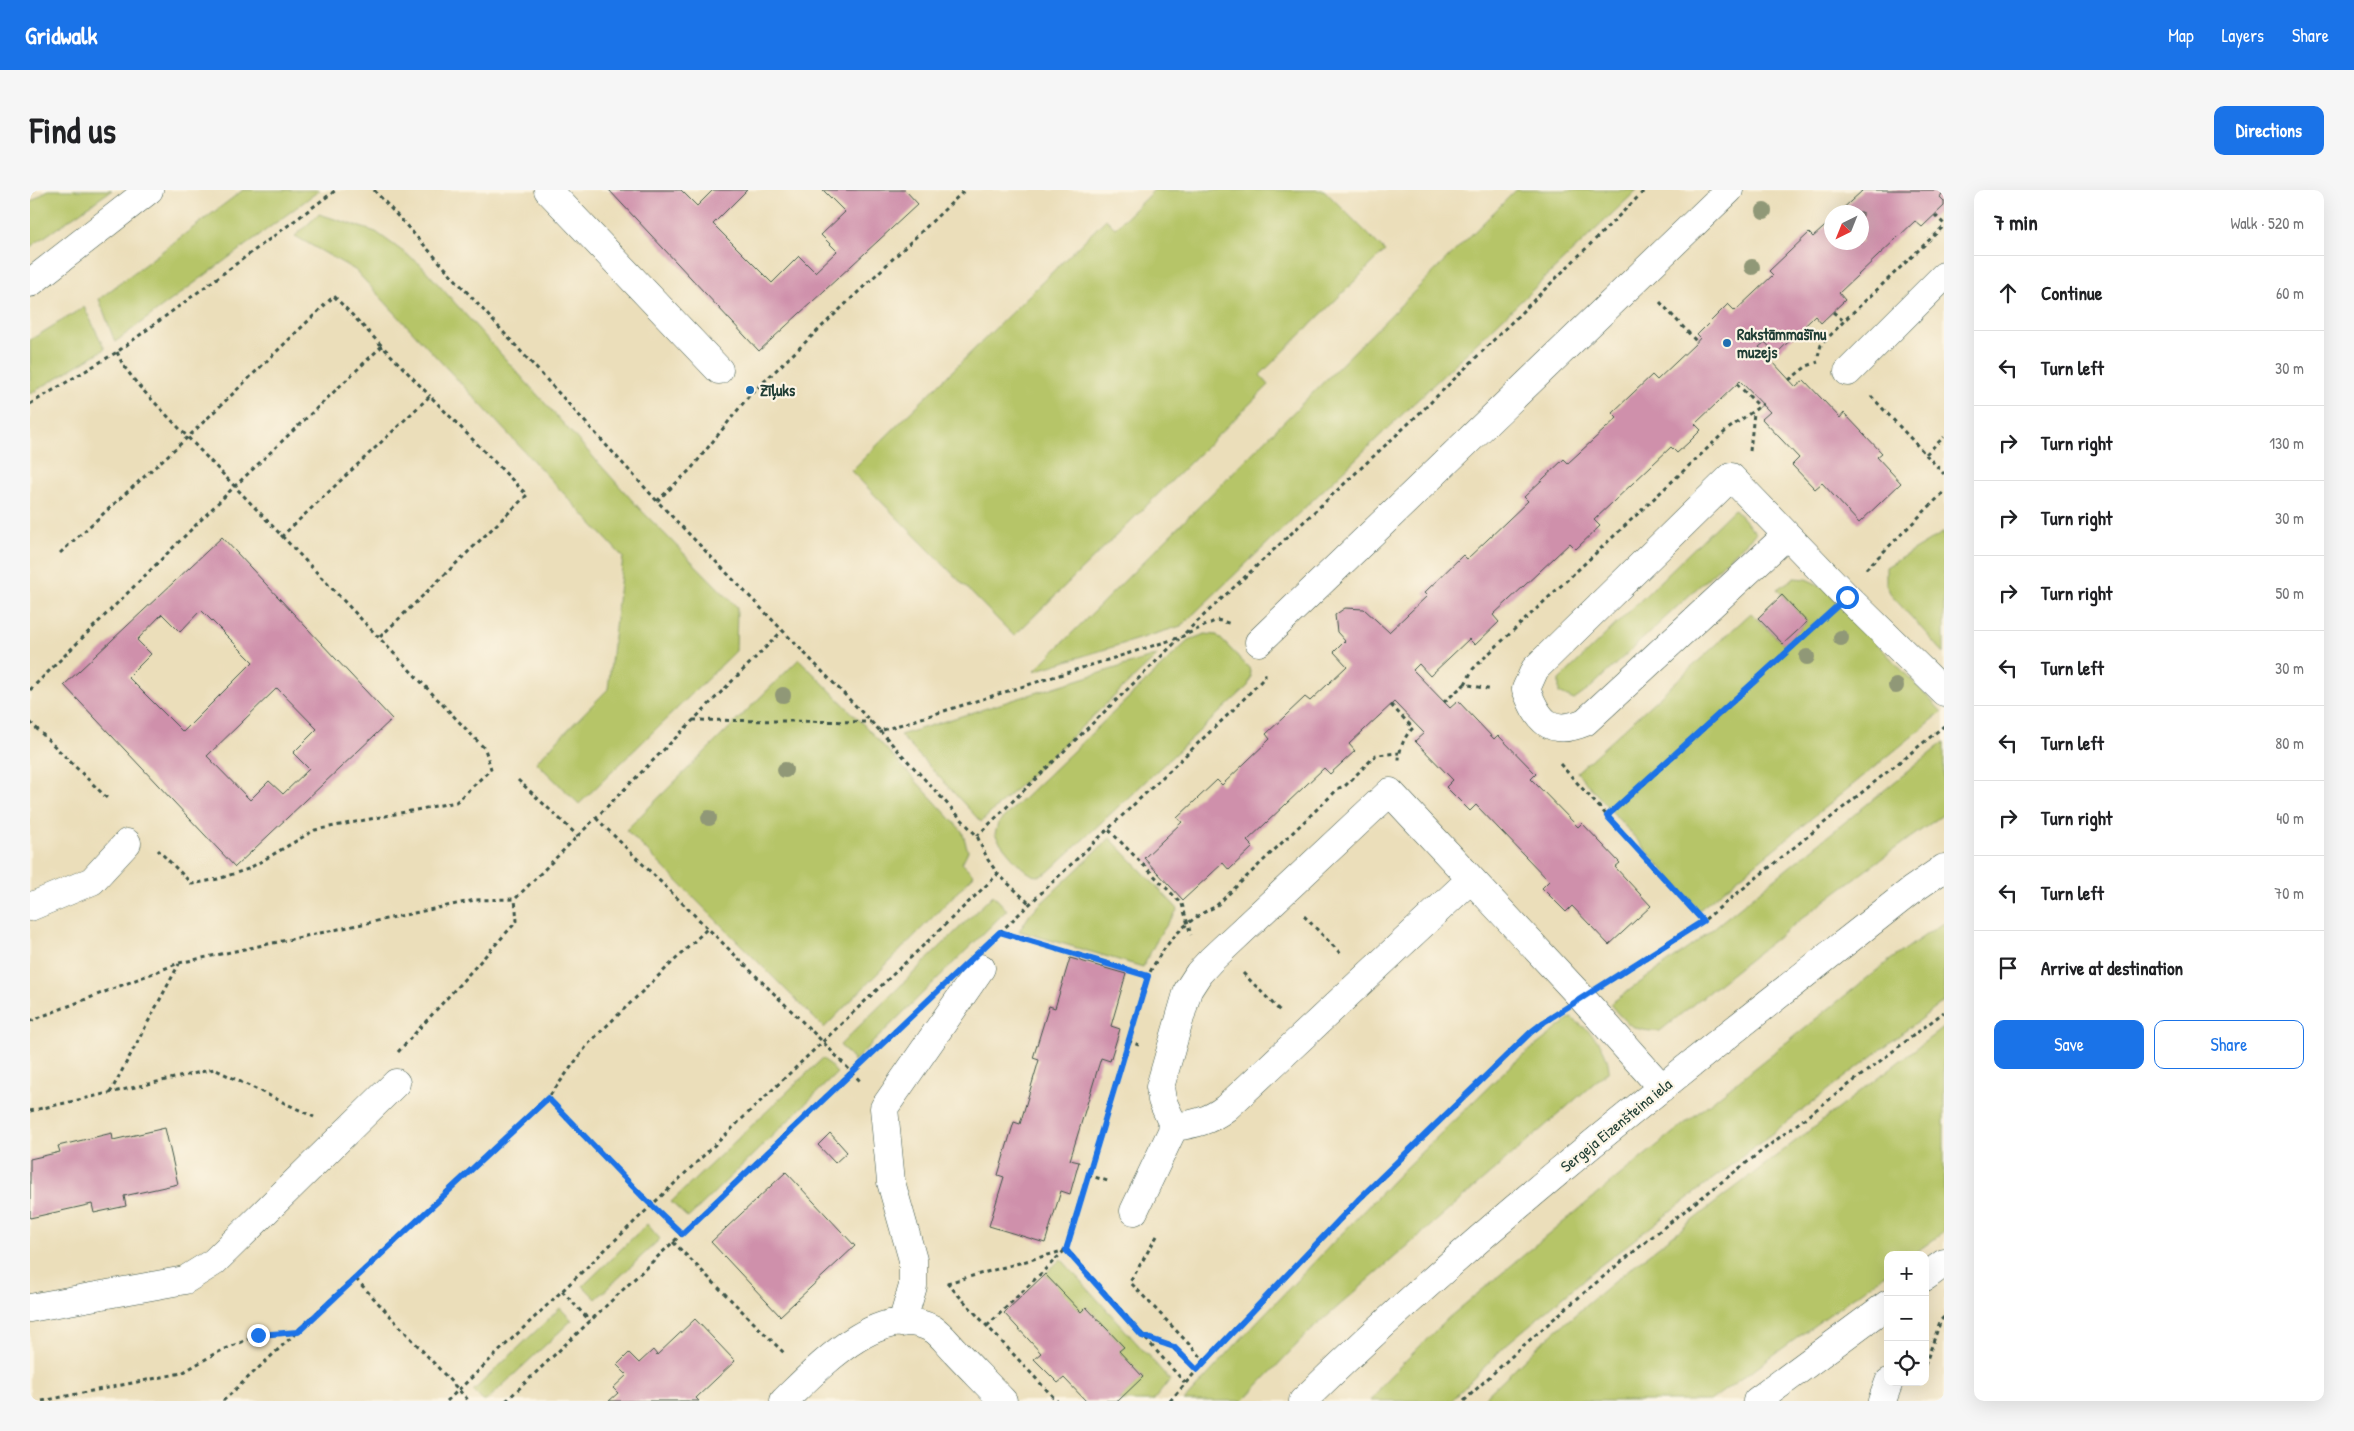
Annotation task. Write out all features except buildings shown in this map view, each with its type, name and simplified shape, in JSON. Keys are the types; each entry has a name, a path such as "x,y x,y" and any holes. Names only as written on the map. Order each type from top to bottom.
{"street":[{"path":"30,283 150,190"},
{"path":"548,190 719,370"},
{"path":"1259,642 1729,190"},
{"path":"1848,372 1944,276"},
{"path":"1787,535 1585,722 1571,728 1553,728 1535,713 1526,689 1535,669 1731,477 1787,535 1854,586 1944,692"},
{"path":"1134,1211 1174,1127 1162,1100 1160,1087 1162,1074 1188,990 1199,973 1221,951 1390,792 1582,998 1662,1088"},
{"path":"30,908 92,881 127,842"},
{"name":"Sergeja Eizenšteina iela","path":"1303,1401 1414,1297 1509,1214 1662,1088 1904,896 1944,868"},
{"path":"1174,1127 1200,1123 1212,1118 1226,1108 1471,879"},
{"path":"902,1323 913,1286 913,1260 891,1182 884,1108 985,956"},
{"path":"30,1308 185,1280 214,1262 396,1083"},
{"path":"1929,1273 1944,1263"},
{"path":"1757,1401 1884,1312"},
{"path":"784,1401 828,1359 862,1335 883,1326 902,1323 920,1324 935,1330 1003,1401"},
{"path":"1882,1401 1887,1386"}],"path":[{"path":"30,193 34,190"},
{"path":"30,404 117,352 336,190"},
{"path":"374,190 657,501 872,722 977,836 988,860 998,874 1030,904"},
{"path":"657,501 691,469 748,397 965,190"},
{"path":"977,836 1181,638 1423,410 1645,190"},
{"path":"1825,342 1844,321 1944,225 1936,215"},
{"path":"1638,279 1697,342"},
{"path":"60,553 188,437 334,296 527,495 380,638"},
{"path":"1833,312 1844,321"},
{"path":"30,690 234,487 382,346"},
{"path":"117,352 123,365 138,385 485,750 491,769 456,802 315,830 248,869 218,879 192,884 139,831 127,842"},
{"path":"1848,372 1944,474"},
{"path":"1444,702 1465,684 1473,669 1484,658 1728,429 1761,406 1737,384"},
{"path":"281,537 430,396"},
{"path":"1749,459 1754,412"},
{"path":"1926,454 1944,437"},
{"path":"1607,816 1854,586 1944,492"},
{"path":"880,731 1181,638 1216,620 1245,628 1259,642 1265,677 1109,830 1000,932 985,956"},
{"path":"30,1021 179,963 474,900 515,899 782,631"},
{"path":"1465,684 1492,690"},
{"path":"987,1326 1066,1250 1148,976 1164,947 1198,914 1215,907 1376,755 1399,753 1408,733 1415,727 1391,705"},
{"path":"693,720 872,722"},
{"path":"30,722 108,800"},
{"path":"1170,1401 1205,1361 1358,1200 1531,1032 1703,921 1944,726"},
{"path":"1560,764 1703,921"},
{"path":"518,780 578,836"},
{"path":"596,818 823,1042 884,1108"},
{"path":"1109,830 1182,904 1188,923"},
{"path":"447,1401 998,874"},
{"path":"1283,893 1365,978"},
{"path":"396,1083 398,1050 517,921 515,899"},
{"path":"223,1401 548,1098 589,1043 708,928"},
{"path":"1000,932 1148,976"},
{"path":"1221,951 1304,1035"},
{"path":"110,1093 179,963"},
{"path":"1464,1401 1514,1353 1597,1281 1944,1012"},
{"path":"506,1401 902,1024"},
{"path":"1128,1042 1140,1045"},
{"path":"30,1111 214,1069 346,1132"},
{"path":"548,1098 682,1234"},
{"path":"1088,1175 1111,1182"},
{"path":"1160,1231 1130,1282 1205,1361"},
{"path":"673,1242 809,1377"},
{"path":"1057,1401 947,1283 1066,1250"},
{"path":"1066,1250 1185,1383"},
{"path":"356,1279 469,1401"},
{"path":"562,1291 590,1321"},
{"path":"1929,1354 1941,1320 1944,1317"},
{"path":"42,1401 182,1373 216,1353 258,1335 298,1332"},
{"path":"1142,1336 1174,1347 1197,1370"},
{"path":"1035,1386 1040,1382"}],"green space":[{"path":"48,190 112,190 30,247 30,203"},
{"path":"243,190 320,190 115,342 99,299"},
{"path":"1154,190 1324,190 1385,251 1260,375 1269,385 1014,636 851,471 1106,219 1115,228"},
{"path":"1516,190 1637,190 1181,626 1034,671"},
{"path":"319,214 376,232 420,264 639,508 737,607 736,651 579,804 536,762 608,689 623,557 355,270 295,236"},
{"path":"84,307 105,349 30,394 30,340"},
{"path":"1734,509 1756,533 1588,690 1574,700 1559,693 1559,680"},
{"path":"1944,532 1944,653 1891,595 1886,584 1886,567"},
{"path":"1794,578 1806,579 1823,587 1942,712 1699,910 1577,772 1751,613 1783,644 1807,622 1777,589"},
{"path":"1205,634 1217,635 1249,668 1251,676 1248,686 1048,872 1037,876 1028,872 1012,857 995,834 998,823 1189,640"},
{"path":"1158,655 981,822 900,735"},
{"path":"799,659 869,730 962,831 968,851 962,863 974,875 824,1028 626,830"},
{"path":"1944,742 1944,814 1765,947 1660,1031 1643,1030 1631,1025 1610,1004 1694,944"},
{"path":"1110,838 1178,909 1159,936 1143,967 1019,931 1031,913"},
{"path":"993,895 1007,910 854,1061 840,1045"},
{"path":"1944,922 1944,1001 1596,1269 1508,1343 1451,1401 1371,1401 1386,1380 1447,1319 1625,1171 1886,963"},
{"path":"1571,1018 1597,1040 1608,1061 1609,1070 1309,1332 1243,1401 1184,1401 1249,1330 1401,1172 1510,1066"},
{"path":"1944,1027 1944,1232 1918,1251 1884,1251 1884,1275 1710,1401 1481,1401 1538,1346 1624,1273"},
{"path":"823,1058 837,1073 688,1218 671,1202"},
{"path":"647,1224 660,1239 596,1299 583,1286"},
{"path":"1061,1259 1170,1380 1153,1401 1118,1401 1143,1377 1119,1351 1124,1347 1087,1307 1081,1312 1045,1274"},
{"path":"560,1308 572,1320 486,1401 483,1401 473,1391"}],"place":[{"name":"Rakstāmmašīnu muzejs","path":"1727,343"},
{"name":"Zīļuks","path":"750,390"}],"route":[{"path":"258,1335 298,1332 548,1098 641,1195 682,1234 851,1071 1000,932 1148,976 1066,1250 1142,1336 1174,1347 1197,1370 1358,1200 1531,1032 1703,921 1607,816 1847,597"}]}
